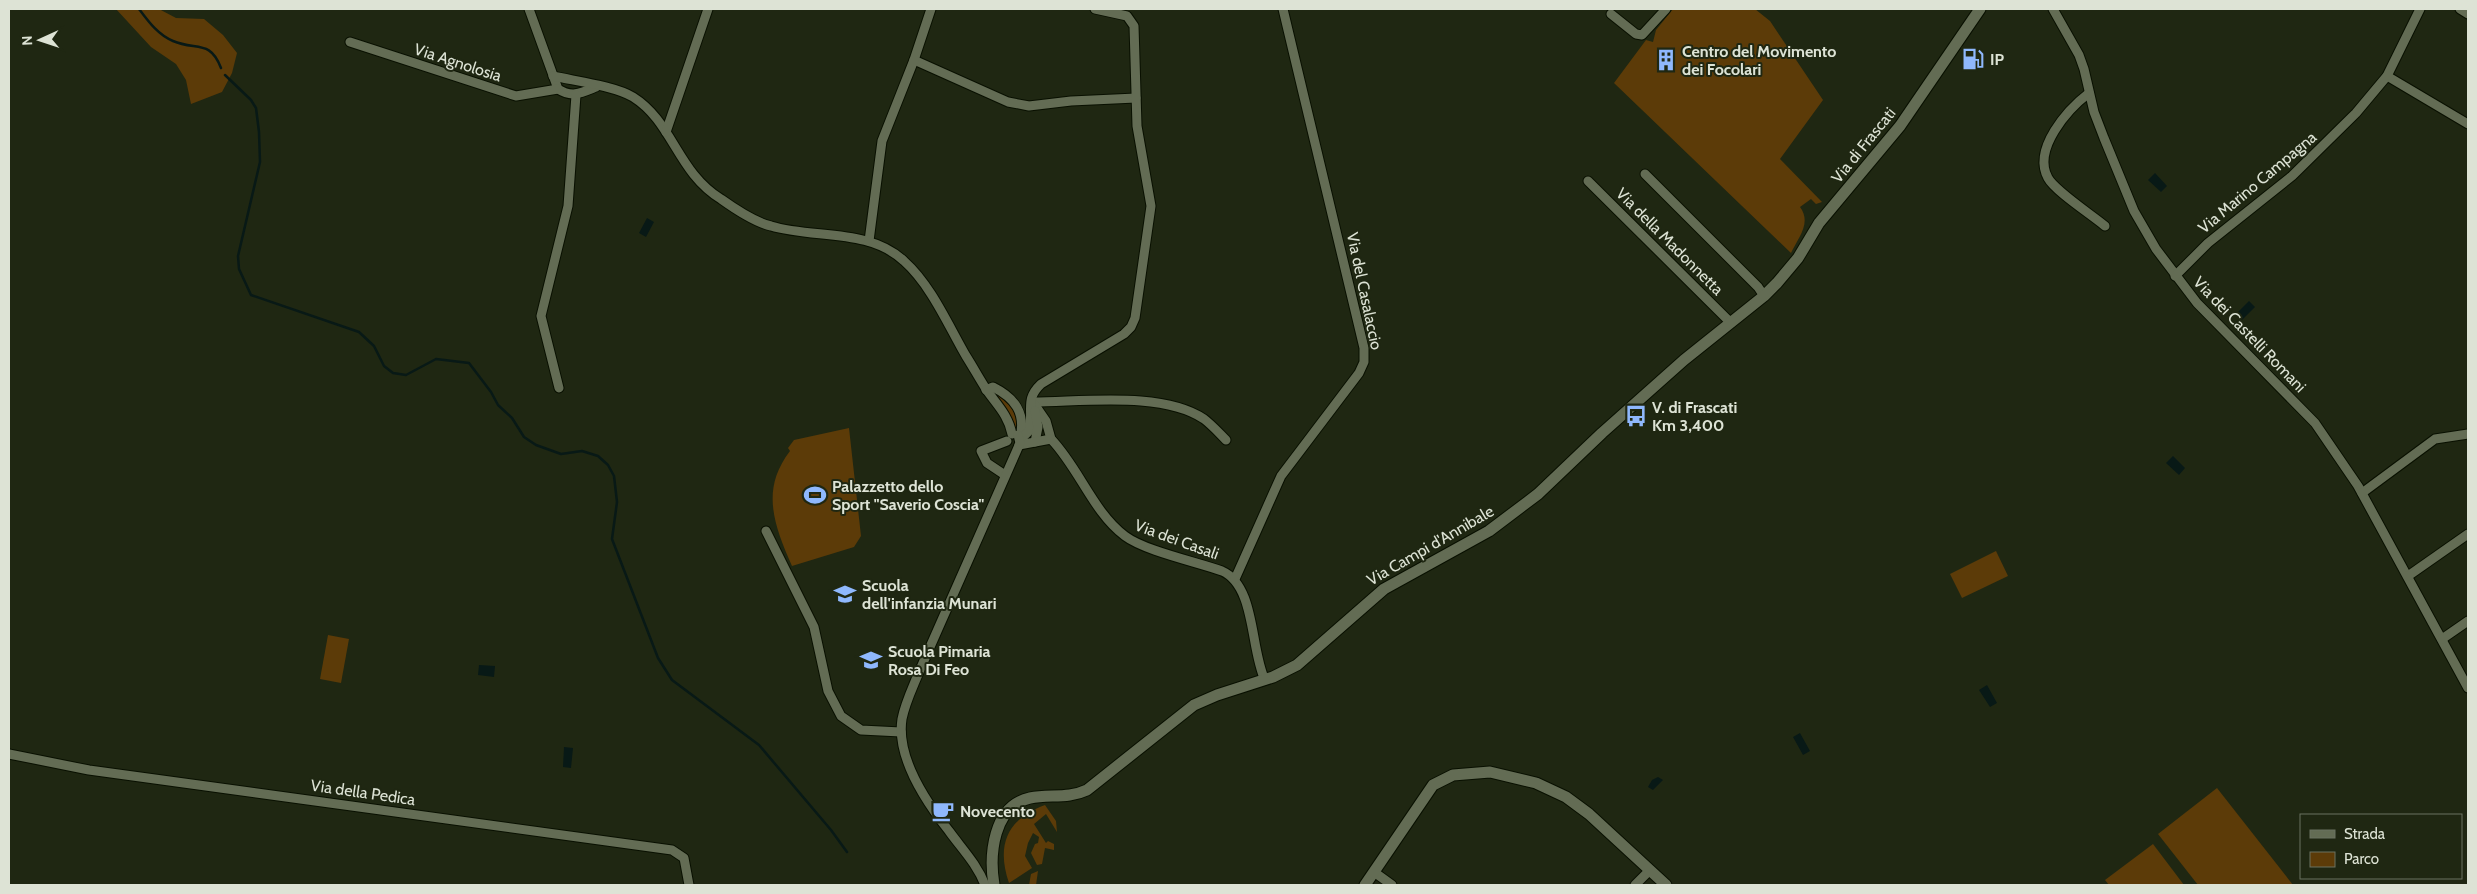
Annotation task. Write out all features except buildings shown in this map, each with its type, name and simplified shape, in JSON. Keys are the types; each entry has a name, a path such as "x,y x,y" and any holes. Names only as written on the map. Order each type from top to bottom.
{"main road":[{"name":"Via di Frascati","path":"1731,323 1764,296 1791,266 1820,223 1900,126 1980,9"},
{"name":"Via Campi d'Annibale","path":"994,885 992,865 996,836 1003,818 1015,804 1031,798 1066,796 1086,790 1194,705 1217,695 1286,672 1308,658 1369,600 1389,585 1477,538 1518,512 1684,360 1731,323"},
{"path":"1365,885 1433,785 1453,775 1490,772 1536,783 1566,797 1589,814 1666,885"}],"street":[{"path":"529,9 547,53 558,89 567,95 576,95 597,87"},
{"path":"666,132 708,9"},
{"path":"869,241 881,145 914,60 931,9"},
{"path":"1019,442 1027,434 1031,424 1032,398 1041,384 1124,334 1132,325 1151,211 1138,134 1133,24 1124,15 1095,9"},
{"name":"Via del Casalaccio","path":"1235,579 1281,476 1359,373 1365,358 1283,9"},
{"path":"1611,14 1636,34 1642,35 1666,9"},
{"name":"Via dei Castelli Romani","path":"2052,9 2079,54 2098,125 2134,211 2175,276 2217,325 2315,423 2362,493 2468,688"},
{"name":"Via Marino Campagna","path":"2175,276 2208,243 2275,191 2321,149 2356,113 2387,76 2420,9"},
{"path":"2460,9 2468,14"},
{"name":"Via Agnolosia","path":"350,42 516,96 558,89"},
{"path":"914,60 1008,102 1022,106 1071,101 1136,98"},
{"path":"553,76 620,91 635,98 653,115 666,132 687,168 702,186 723,201 764,224 773,227 869,241 891,251 914,271 971,364 990,388 1006,415 1009,437"},
{"path":"2387,76 2468,124"},
{"path":"2089,93 2068,111 2053,132 2045,168 2051,182 2105,226"},
{"path":"559,388 541,316 568,206 576,95"},
{"path":"1645,174 1758,286 1764,296"},
{"name":"Via della Madonnetta","path":"1588,182 1731,323"},
{"path":"985,885 974,863 944,825 923,793 908,761 901,732 905,707 1019,442 1022,427 1016,403 990,388"},
{"path":"1032,398 1156,401 1198,416 1211,425 1226,440"},
{"path":"1032,398 1038,427 1035,442"},
{"name":"Via dei Casali","path":"1032,398 1046,421 1051,439 1068,460 1106,516 1124,536 1142,545 1222,571 1235,579"},
{"path":"2362,493 2435,438 2468,434"},
{"path":"1005,475 987,463 981,451 1009,437 1018,435 1019,442"},
{"path":"1019,442 1051,439"},
{"path":"766,531 814,628 828,691 840,716 861,730 901,732"},
{"path":"2408,576 2468,534"},
{"path":"1235,579 1245,601 1258,660 1265,680"},
{"path":"2442,639 2468,622"},
{"name":"Via della Pedica","path":"9,754 89,770 672,850 684,858 689,885"},
{"path":"1635,885 1650,870"},
{"path":"1374,872 1392,885"}],"green space":[{"path":"116,9 159,9 176,18 204,19 223,35 237,53 232,73 222,92 191,104 186,80 176,64 151,47"},
{"path":"1673,9 1755,9 1770,21 1823,100 1780,159 1822,202 1816,204 1811,199 1800,207 1805,219 1804,225 1791,253 1614,83 1646,40 1653,42 1656,30"},
{"path":"991,390 1011,405 1019,415 1018,430 1015,429 1006,408"},
{"name":"Palazzetto dello Sport \"Saverio Coscia\"","path":"849,428 861,536 854,547 792,566 775,521 773,493 775,479 790,451 788,448 794,440"},
{"path":"1996,551 2008,576 1962,598 1950,574"},
{"path":"328,635 349,639 341,683 320,679"},
{"path":"2217,788 2293,885 2198,885 2158,834"},
{"path":"1045,805 1056,821 1057,832 1046,814 1034,824 1046,843 1048,841 1054,844 1054,850 1045,848 1042,864 1037,865 1031,853 1035,844 1038,843 1039,837 1033,833 1025,856 1032,868 1009,883 1004,857 1008,835 1013,826 1022,818"},
{"path":"2153,844 2184,885 2109,885 2105,880"},
{"path":"1038,871 1036,885 1029,885 1031,874"}],"shaded area":[{"path":"2155,173 2167,186 2161,192 2148,180"},
{"path":"647,218 654,222 646,237 639,233"},
{"path":"2249,301 2255,307 2242,320 2236,314"},
{"path":"2173,456 2185,468 2179,475 2166,463"},
{"path":"479,665 495,666 494,677 478,675"},
{"path":"1987,685 1997,703 1990,707 1979,690"},
{"path":"1800,733 1810,751 1803,755 1793,737"},
{"path":"564,747 573,748 571,768 563,767"},
{"path":"1658,777 1663,780 1653,790 1648,787 1652,780"}],"waterway":[{"path":"139,9 154,27 173,41 207,49 217,59 221,68"},
{"path":"225,75 251,100 256,108 259,132 260,162 238,256 239,269 251,295 359,332 374,346 384,366 393,373 406,375 436,359 469,363 491,392 498,405 512,418 524,437 536,445 561,454 582,451 598,456 608,465 614,476 617,502 612,539 658,658 672,680 759,745 831,830 847,852"}],"place":[{"name":"IP","path":"1973,59"},
{"name":"Centro del Movimento dei Focolari","path":"1666,60"},
{"name":"V. di Frascati Km 3,400","path":"1636,416"},
{"name":"Palazzetto dello Sport \"Saverio Coscia\"","path":"815,495"},
{"name":"Scuola dell'infanzia Munari","path":"845,594"},
{"name":"Scuola Pimaria Rosa Di Feo","path":"871,660"},
{"name":"Novecento","path":"943,811"}]}
